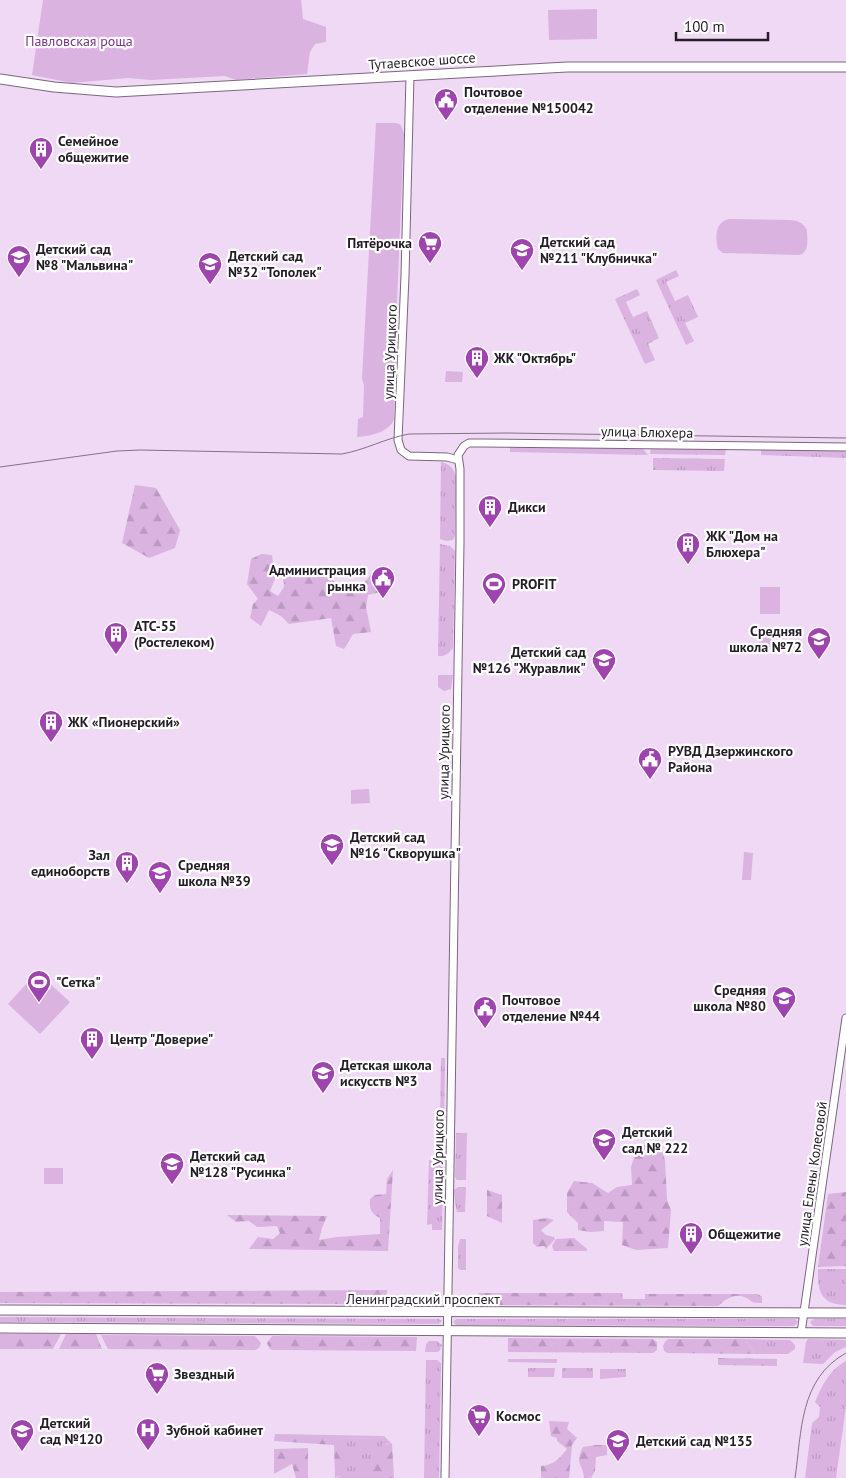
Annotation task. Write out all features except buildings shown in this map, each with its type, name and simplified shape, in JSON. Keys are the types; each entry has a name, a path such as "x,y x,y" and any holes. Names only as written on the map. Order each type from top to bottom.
{"main road":[{"name":"Тутаевское шоссе","path":"0,79 54,87 116,92 568,68 846,67"},
{"name":"Ленинградский проспект","path":"0,1310 846,1313"},
{"path":"0,1328 846,1333"}],"street":[{"name":"улица Урицкого","path":"410,76 405,276 398,440 401,450 409,456 447,457 458,460 460,469 445,1478"},
{"name":"улица Блюхера","path":"458,460 458,455 464,446 482,443 846,448"},
{"name":"улица Елены Колесовой","path":"801,1332 846,1018"}],"green space":[{"name":"Павловская роща","path":"43,0 301,0 303,19 326,27 326,42 315,44 310,52 307,74 236,80 225,76 151,80 128,78 72,83 32,75"},
{"path":"597,9 597,39 549,40 548,10"},
{"path":"376,123 396,123 401,125 404,134 396,325 390,339 389,353 396,362 394,420 383,431 373,435 357,437 358,419 363,417 364,385 362,378"},
{"path":"729,219 798,221 807,230 805,251 799,255 723,253 718,249 717,231 721,223"},
{"path":"676,270 679,276 666,282 675,301 688,295 698,317 685,323 694,341 686,345 656,280"},
{"path":"637,289 640,295 626,302 633,317 647,311 659,338 648,344 655,360 645,364 615,299"},
{"path":"687,298 695,316 685,321 677,303"},
{"path":"647,319 655,336 644,341 636,324"},
{"path":"446,371 463,372 462,382 445,382"},
{"path":"510,446 642,448 648,455 510,452"},
{"path":"651,447 726,448 725,455 650,454"},
{"path":"761,449 846,450 846,458 761,455"},
{"path":"653,458 725,459 724,471 653,470"},
{"path":"441,462 451,467 456,477 455,536 453,540 446,541 440,539"},
{"path":"135,485 156,488 180,530 175,548 149,558 122,543"},
{"path":"440,544 450,546 455,551 453,648 443,656 438,656"},
{"path":"261,554 272,555 275,579 270,591 278,596 284,587 283,573 293,570 298,575 321,571 346,591 364,583 377,567 392,572 385,591 368,595 366,607 371,632 353,634 344,649 336,646 331,618 289,624 281,616 269,610 261,626 250,618 253,604 258,599 247,584 251,559"},
{"path":"760,587 780,587 780,614 760,614"},
{"path":"759,632 775,633 774,650 759,650"},
{"path":"438,675 453,675 451,689 444,691 438,687"},
{"path":"369,789 370,803 351,804 351,790"},
{"path":"744,852 753,853 751,880 742,880"},
{"name":"\"Сетка\"","path":"37,972 70,1002 40,1034 8,1004"},
{"path":"441,1058 445,1058 444,1128 440,1128"},
{"path":"456,1133 467,1133 466,1180 457,1180 455,1177"},
{"path":"439,1134 444,1134 442,1230 432,1230 432,1224 427,1225 429,1160 438,1160"},
{"path":"658,1140 665,1160 667,1200 671,1210 668,1248 636,1250 622,1245 623,1222 604,1221 604,1231 590,1232 578,1230 578,1223 567,1212 567,1193 574,1181 592,1183 608,1193 617,1187 632,1185 631,1167 637,1148"},
{"path":"44,1168 63,1168 63,1184 44,1184"},
{"path":"393,1170 388,1251 249,1249 258,1237 273,1239 280,1233 277,1226 257,1227 249,1221 236,1222 227,1215 327,1216 319,1240 380,1234 380,1218 371,1210 370,1199 375,1195 386,1194 387,1179"},
{"path":"458,1187 466,1187 465,1212 457,1212 454,1190"},
{"path":"487,1190 502,1195 502,1223 487,1216"},
{"path":"846,1192 846,1266 818,1267 828,1194"},
{"path":"547,1218 554,1220 541,1230 546,1235 555,1239 546,1249 544,1246 537,1247 533,1243 533,1220"},
{"path":"574,1238 587,1251 554,1251 552,1246 556,1239"},
{"path":"460,1239 466,1239 466,1270 458,1268"},
{"path":"818,1269 846,1269 846,1305 831,1302 822,1295 818,1284"},
{"path":"387,1290 386,1304 0,1303 0,1292"},
{"path":"478,1293 622,1293 623,1299 645,1299 645,1294 758,1294 762,1297 762,1303 737,1296 727,1299 718,1306 484,1305 479,1302"},
{"path":"0,1317 439,1319 442,1321 439,1324 0,1322"},
{"path":"456,1319 795,1319 798,1322 794,1326 456,1325 453,1322"},
{"path":"814,1319 846,1319 846,1326 813,1326 810,1322"},
{"path":"0,1334 61,1334 53,1349 0,1349"},
{"path":"66,1334 96,1334 102,1349 59,1349"},
{"path":"101,1335 255,1336 261,1343 259,1348 255,1350 108,1349"},
{"path":"272,1336 417,1337 416,1351 272,1350 267,1343"},
{"path":"508,1338 653,1339 657,1342 657,1350 653,1353 508,1352"},
{"path":"668,1339 745,1339 755,1354 668,1353 664,1351 663,1346"},
{"path":"745,1339 790,1340 795,1345 795,1349 788,1354 755,1354"},
{"path":"808,1339 846,1340 846,1347 835,1352 823,1364 803,1363"},
{"path":"429,1341 437,1341 442,1345 438,1352 425,1352 426,1344"},
{"path":"718,1358 777,1359 777,1366 718,1365"},
{"path":"508,1359 557,1359 557,1363 508,1362"},
{"path":"426,1360 437,1360 441,1363 439,1478 424,1478"},
{"path":"846,1361 846,1406 836,1478 805,1478 812,1423 819,1417 820,1407 815,1402 823,1384 835,1369"},
{"path":"528,1368 555,1368 554,1377 528,1377"},
{"path":"562,1368 593,1368 593,1378 562,1378"},
{"path":"600,1369 626,1369 626,1377 600,1379"},
{"path":"549,1421 569,1422 567,1429 577,1438 572,1445 569,1478 541,1478 541,1466 556,1461 567,1449 557,1441 557,1438 551,1436"},
{"path":"275,1434 384,1436 379,1439 340,1438 344,1446 340,1475 335,1478 334,1445 274,1441"},
{"path":"384,1436 392,1444 383,1443 384,1478 337,1478 340,1475 340,1438 379,1439"},
{"path":"383,1443 392,1444 394,1478 384,1478 383,1471 372,1472 366,1466"},
{"path":"607,1445 607,1455 596,1457 595,1471 591,1478 584,1478 579,1460 580,1453 583,1447"},
{"path":"308,1448 308,1478 296,1478 292,1464 274,1474 274,1449"}],"tram line":[{"path":"0,467 117,451 140,450 342,454 409,434 506,433 846,438"},
{"path":"795,1478 802,1425 811,1392 819,1377 831,1364 846,1353"}],"place":[{"name":"Почтовое отделение №150042","path":"446,121"},
{"name":"Семейное общежитие","path":"41,170"},
{"name":"Пятёрочка","path":"430,264"},
{"name":"Детский сад №211 \"Клубничка\"","path":"522,271"},
{"name":"Детский сад №8 \"Мальвина\"","path":"19,278"},
{"name":"Детский сад №32 \"Тополек\"","path":"210,285"},
{"name":"ЖК \"Октябрь\"","path":"477,379"},
{"name":"Дикси","path":"490,528"},
{"name":"ЖК \"Дом на Блюхера\"","path":"688,565"},
{"name":"Администрация рынка","path":"383,599"},
{"name":"PROFIT","path":"494,605"},
{"name":"АТС-55 (Ростелеком)","path":"116,655"},
{"name":"Средняя школа №72","path":"819,660"},
{"name":"Детский сад №126 \"Журавлик\"","path":"604,681"},
{"name":"ЖК «Пионерский»","path":"51,743"},
{"name":"РУВД Дзержинского Района","path":"650,780"},
{"name":"Детский сад №16 \"Скворушка\"","path":"332,866"},
{"name":"Зал единоборств","path":"127,884"},
{"name":"Средняя школа №39","path":"160,894"},
{"name":"\"Сетка\"","path":"39,1003"},
{"name":"Средняя школа №80","path":"784,1019"},
{"name":"Почтовое отделение №44","path":"485,1029"},
{"name":"Центр \"Доверие\"","path":"92,1060"},
{"name":"Детская школа искусств №3","path":"323,1094"},
{"name":"Детский сад № 222","path":"604,1161"},
{"name":"Детский сад №128 \"Русинка\"","path":"172,1185"},
{"name":"Общежитие","path":"691,1255"},
{"name":"Звездный","path":"157,1395"},
{"name":"Космос","path":"479,1437"},
{"name":"Зубной кабинет","path":"148,1451"},
{"name":"Детский сад №120","path":"22,1452"},
{"name":"Детский сад №135","path":"618,1462"}]}
